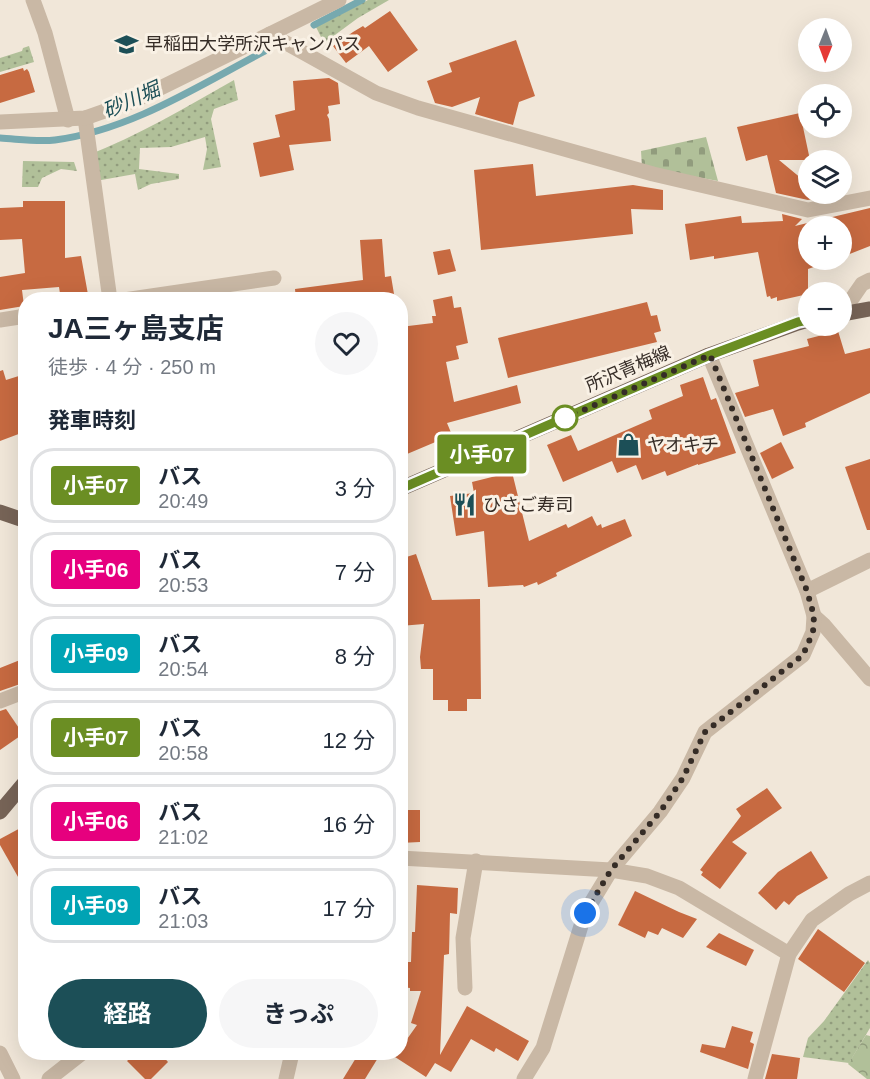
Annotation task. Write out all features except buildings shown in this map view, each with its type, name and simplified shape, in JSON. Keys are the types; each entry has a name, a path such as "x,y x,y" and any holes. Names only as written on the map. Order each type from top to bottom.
{"main road":[{"path":"852,312 870,309"},
{"name":"所沢青梅線","path":"408,486 710,355 798,322"},
{"path":"0,512 18,518"},
{"path":"0,812 18,791"}],"street":[{"path":"33,0 45,33 68,120"},
{"path":"0,122 85,118 136,100 339,0"},
{"path":"270,34 376,93 418,108 631,168 808,210 870,198"},
{"path":"85,118 109,292"},
{"path":"179,292 274,278"},
{"path":"852,299 862,284 870,280"},
{"path":"0,320 18,317"},
{"path":"524,1079 543,1048 585,913 611,870 660,812 690,767 697,746 705,732 803,655 813,632 814,616 807,591 710,355"},
{"path":"807,591 870,560"},
{"path":"814,616 870,679"},
{"path":"0,700 18,694"},
{"path":"408,858 611,870 647,876 679,888 789,954"},
{"path":"465,988 462,938 476,861"},
{"path":"755,1079 789,954 813,920 849,894 870,884"},
{"path":"0,1053 13,1079"},
{"path":"49,1079 73,1060"},
{"path":"286,1079 290,1060"}],"green space":[{"path":"368,0 389,0 358,18 324,43 316,27"},
{"path":"29,46 34,62 0,72 0,58 22,51 23,48"},
{"path":"234,80 238,100 214,109 211,119 221,167 203,170 207,149 205,137 171,147 140,148 139,169 179,174 179,179 151,184 138,190 135,174 90,182 86,156 180,111"},
{"path":"706,137 718,181 642,167 641,151"},
{"path":"23,161 74,162 77,171 61,169 42,178 38,187 22,187"},
{"path":"868,960 870,963 870,1028 849,1063 803,1057 808,1038 824,1021"},
{"path":"866,1035 870,1036 870,1079 848,1064"}],"waterway":[{"path":"314,25 362,0"},
{"name":"砂川堀","path":"0,138 55,140 110,127 163,105 265,51"}],"bus line":[{"name":"小手07","path":"408,486 710,355 798,322"}],"place":[{"name":"早稲田大学所沢キャンパス","path":"127,44"},
{"name":"ヤオキチ","path":"629,445"},
{"name":"ひさご寿司","path":"465,505"}],"route":[{"path":"565,418 710,355 807,591 814,616 813,632 803,655 705,732 683,778 660,812 611,870 585,913"}]}
